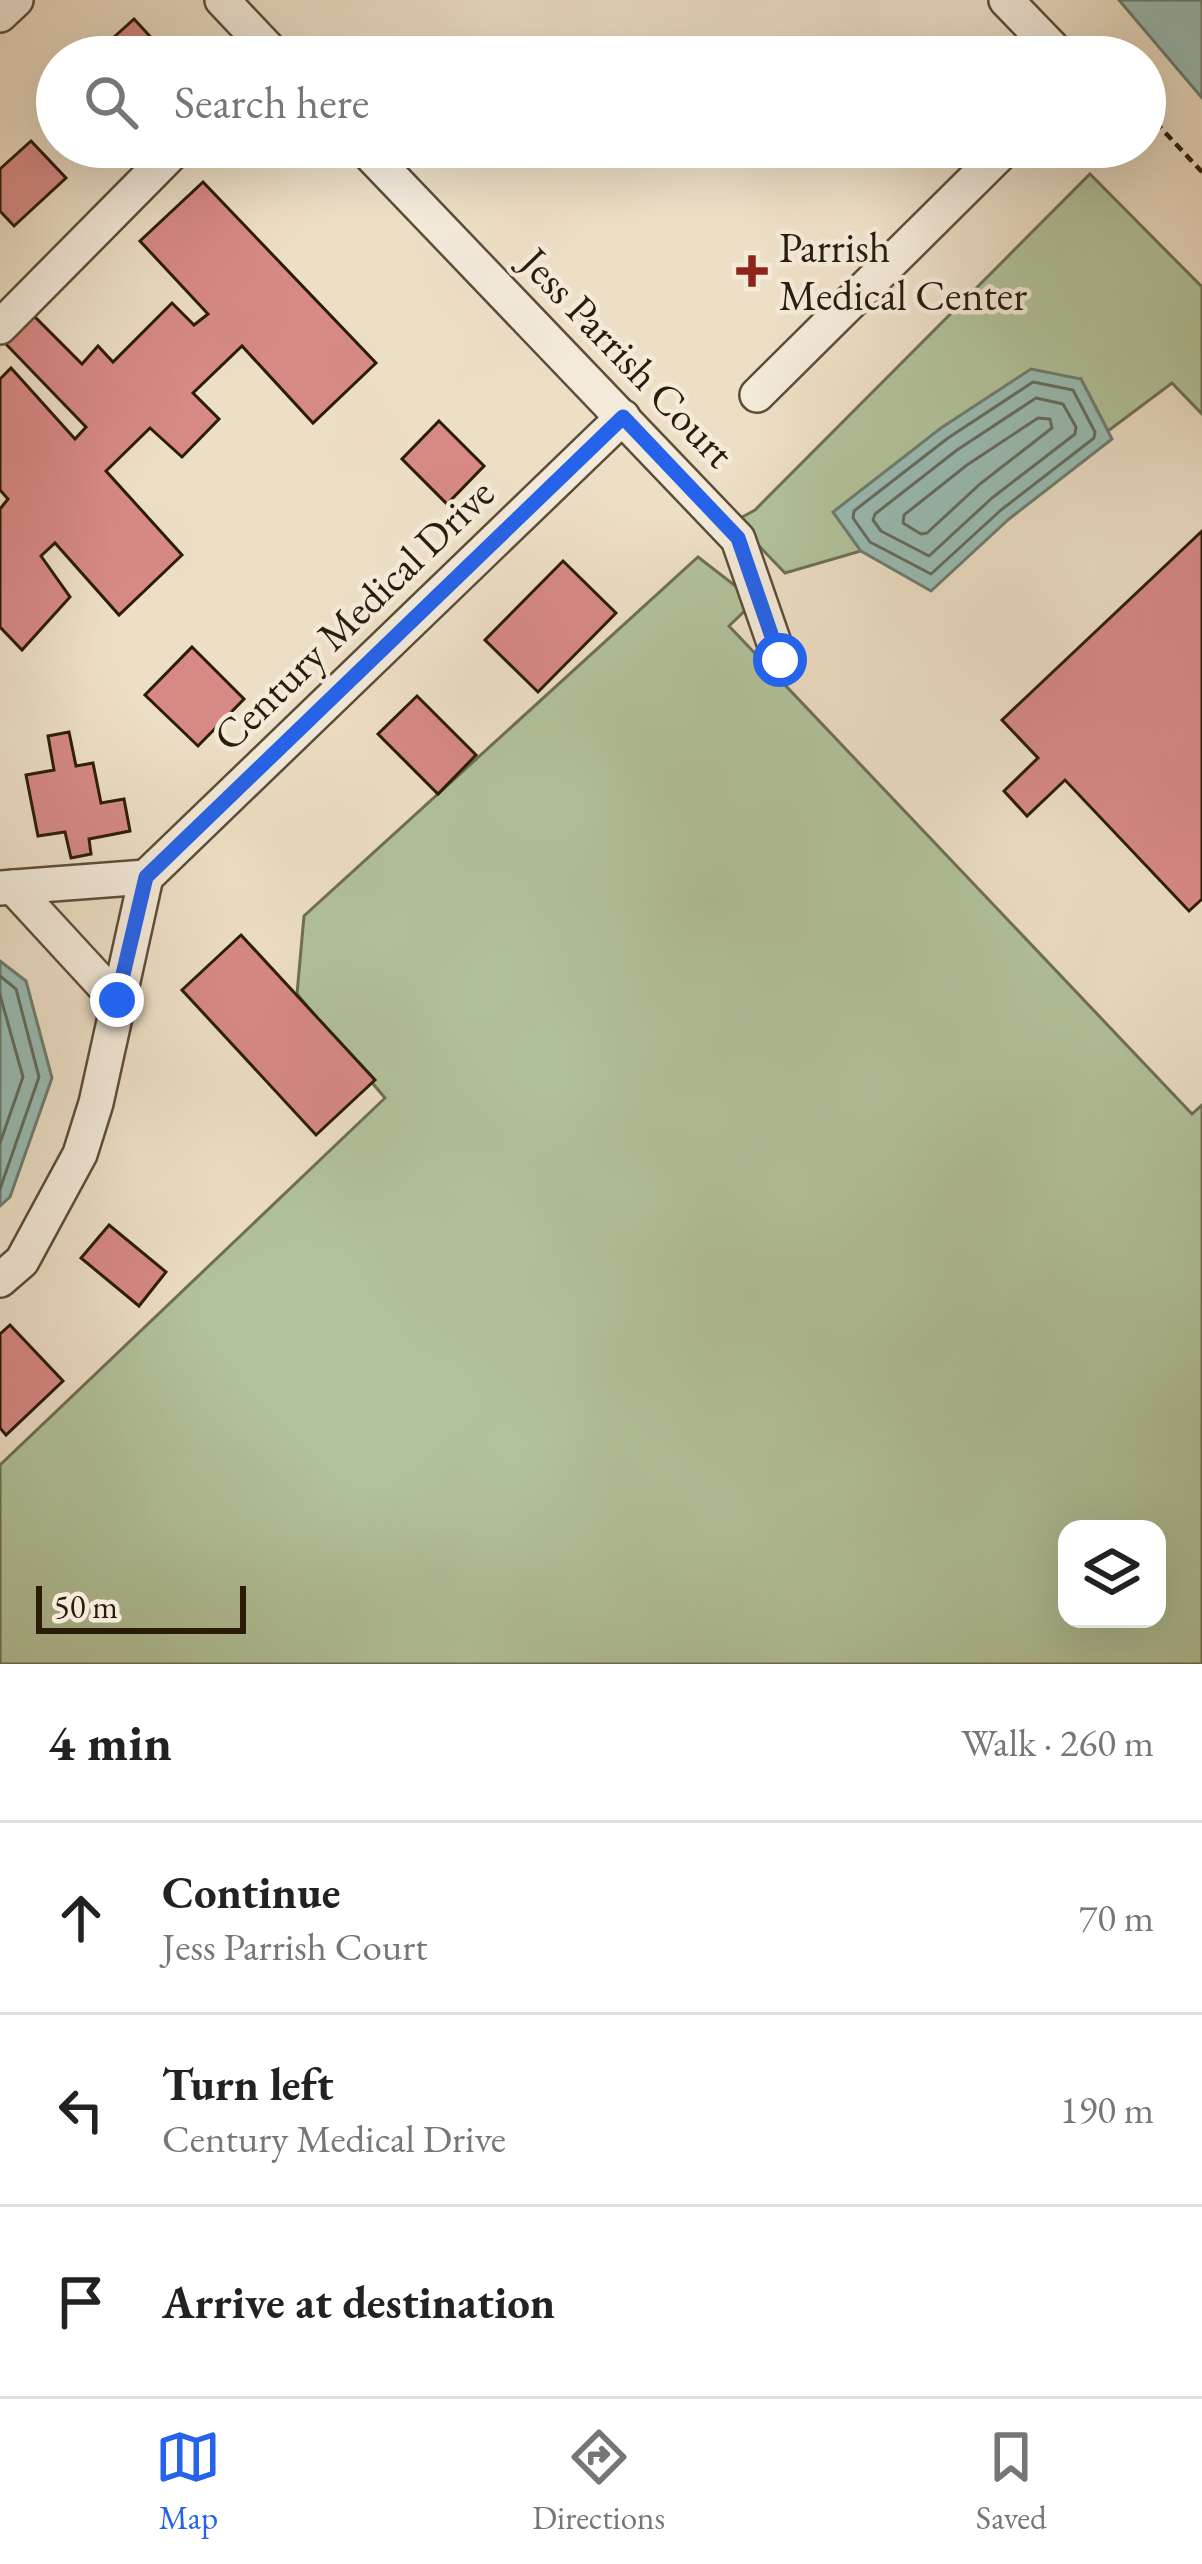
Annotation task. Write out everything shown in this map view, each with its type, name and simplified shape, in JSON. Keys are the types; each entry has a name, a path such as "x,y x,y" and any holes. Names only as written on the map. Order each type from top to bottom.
{"street":[{"path":"0,15 16,0"},
{"path":"222,0 254,36"},
{"path":"1006,0 1040,36"},
{"path":"0,327 157,168"},
{"name":"Jess Parrish Court","path":"382,168 738,538 780,660"},
{"path":"757,395 986,168"},
{"name":"Century Medical Drive","path":"146,877 623,417"},
{"path":"0,1280 22,1261 80,1154 96,1103 146,877 6,887"},
{"path":"6,887 117,1000"}],"path":[{"path":"1166,133 1202,172"}],"green space":[{"path":"1090,174 1202,287 1202,414 1172,383 1108,431 1081,379 834,513 861,551 785,573 735,521 755,510"},
{"path":"698,557 755,601 729,626 1192,1114 1202,1105 1202,1664 0,1664 0,1465 385,1098 297,994 304,916"}],"water":[{"path":"1119,0 1202,0 1202,98 1166,55 1166,36 1149,36"},
{"path":"1031,369 1081,379 1112,439 1009,519 931,591 861,551 833,512 941,428"},
{"path":"0,961 26,981 52,1078 10,1197 0,1206"}],"building":[{"path":"134,19 150,36 115,36"},
{"path":"31,141 36,146 36,168 57,168 66,178 14,226 0,211 0,169"},
{"path":"203,182 376,363 313,423 242,346 193,393 219,419 182,457 150,428 106,471 182,555 119,615 55,543 41,556 70,597 22,650 0,627 0,509 8,499 0,490 0,379 11,368 75,439 86,427 2,340 28,310 82,364 98,346 113,362 172,303 194,325 208,314 140,241"},
{"path":"439,421 484,466 447,504 402,459"},
{"path":"1202,531 1202,899 1189,911 1065,780 1027,816 1004,791 1038,758 1002,720"},
{"path":"563,561 616,613 538,692 485,640"},
{"path":"192,647 244,699 198,746 145,695"},
{"path":"417,696 476,755 438,794 378,734"},
{"path":"69,732 76,766 93,763 101,803 124,799 130,831 89,839 91,854 71,858 65,832 38,836 26,775 54,770 48,736"},
{"path":"241,935 375,1080 316,1135 182,990"},
{"path":"109,1225 166,1272 139,1306 81,1258"},
{"path":"10,1325 63,1381 6,1435 0,1428 0,1334"}],"place":[{"name":"Parrish Medical Center","path":"752,271"}],"route":[{"path":"117,1000 146,877 623,417 738,538 780,660"}]}
